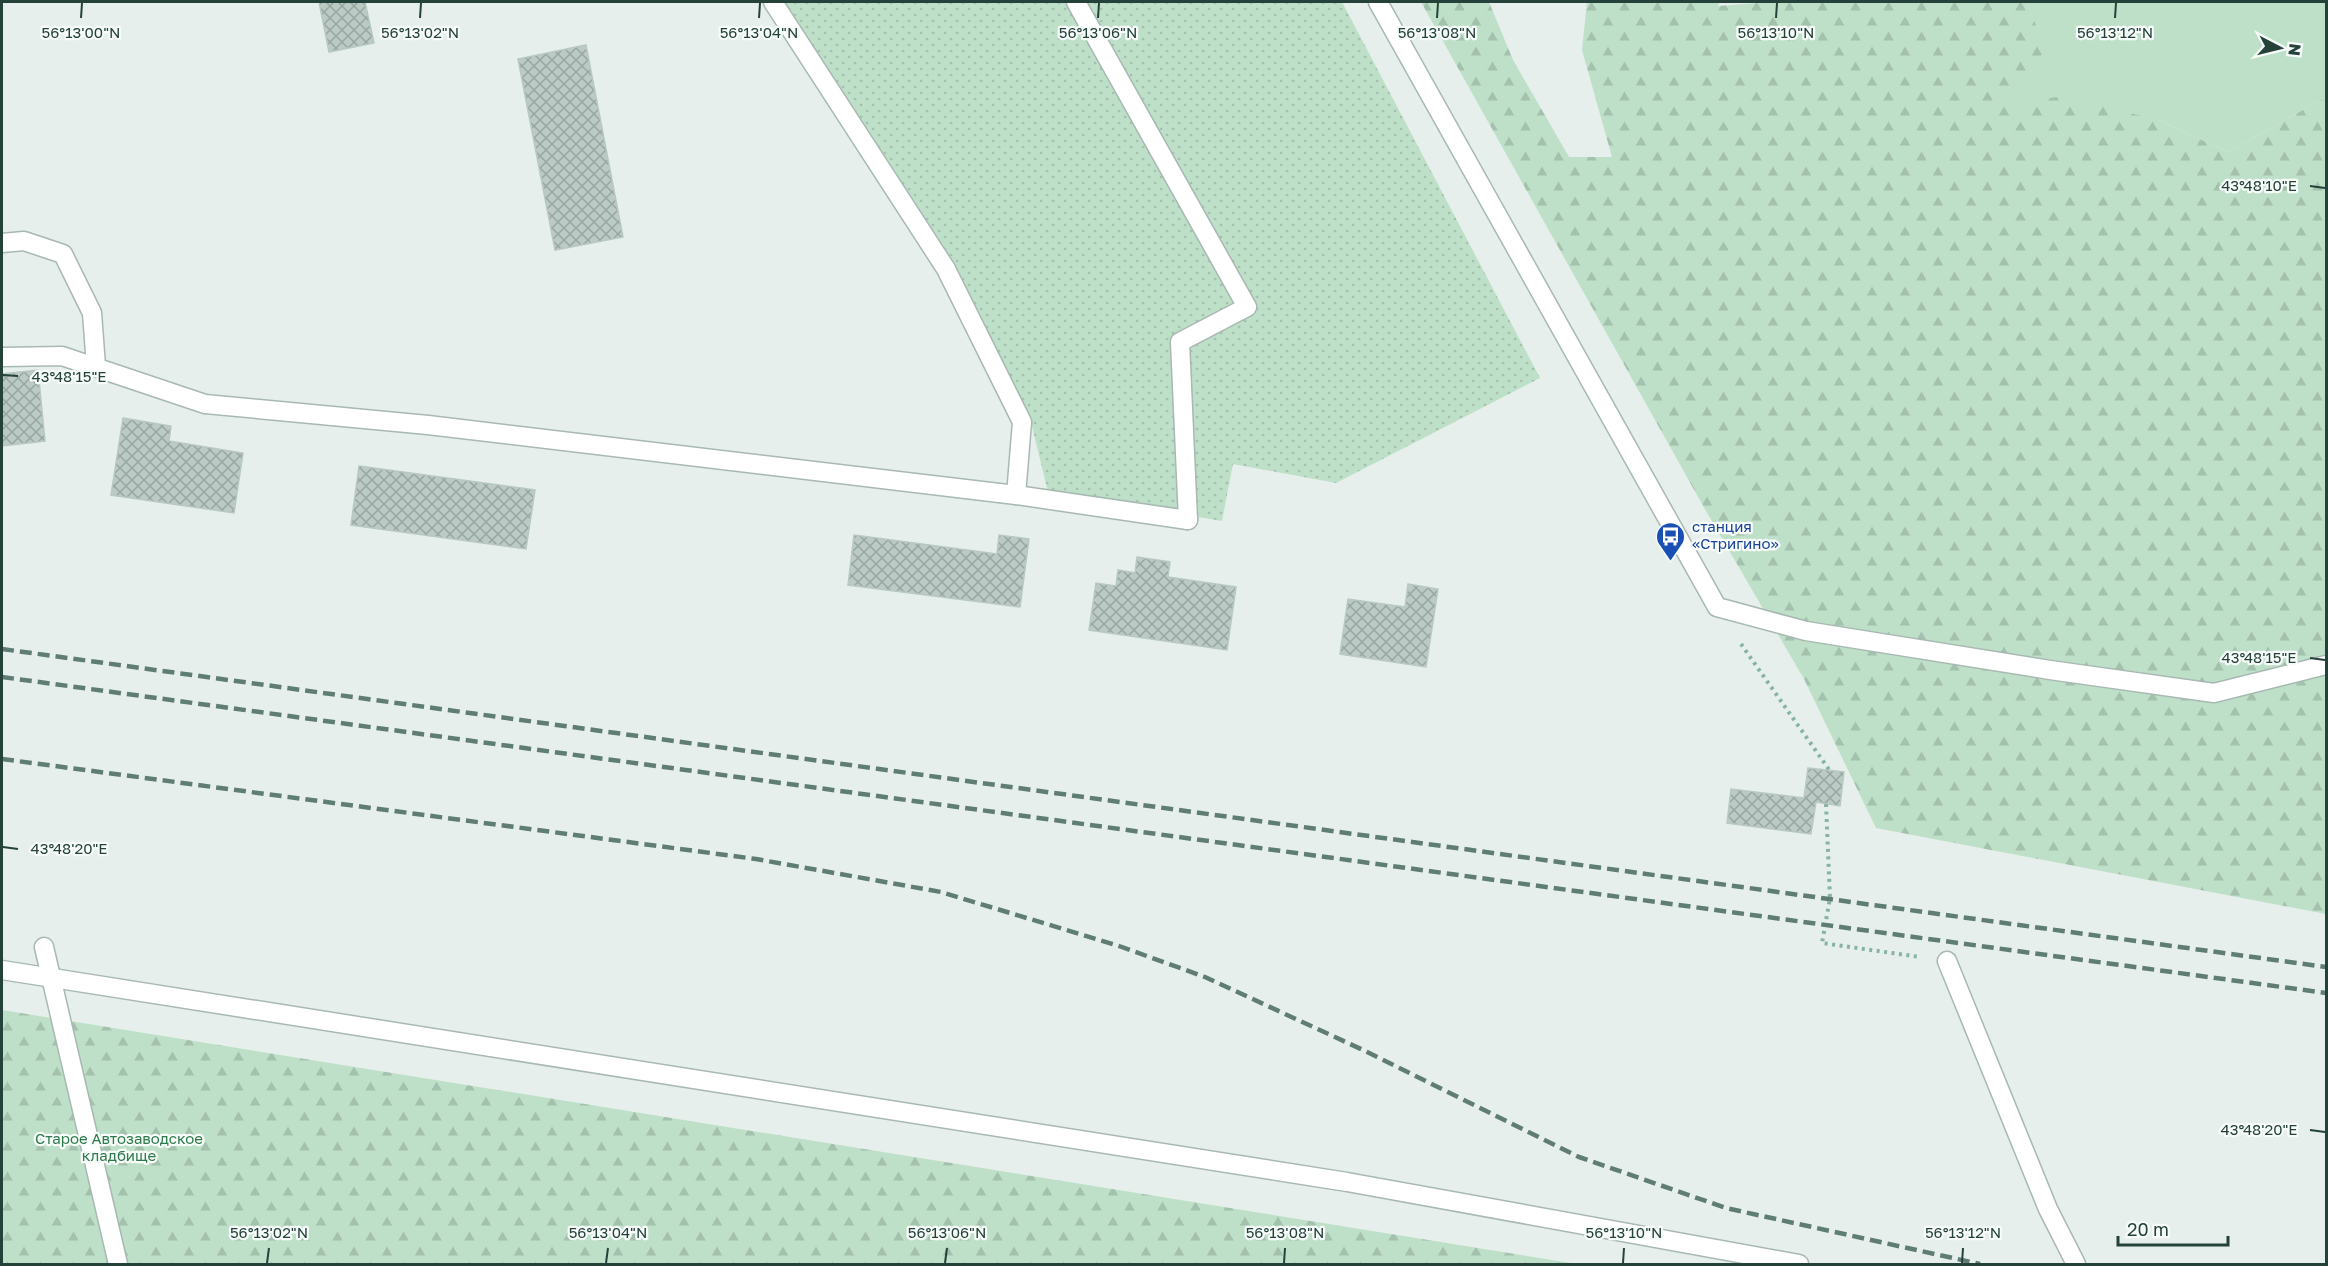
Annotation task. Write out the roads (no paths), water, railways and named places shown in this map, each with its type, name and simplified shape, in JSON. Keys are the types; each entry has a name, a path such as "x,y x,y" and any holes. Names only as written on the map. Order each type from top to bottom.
{"street":[{"path":"773,2 946,269 1017,411 1022,422 1016,495"},
{"path":"2,357 62,356 206,404 428,425 1016,495 1188,520 1180,342 1247,307 1076,2"},
{"path":"1378,2 1717,607 1806,631 2050,670 2214,693 2326,665"},
{"path":"2,243 24,241 63,254 92,313 96,366"},
{"path":"44,947 118,1264"},
{"path":"1947,961 2048,1209 2076,1264"},
{"path":"2,970 1347,1182 1799,1264"}],"railway":[{"path":"2,649 2326,967"},
{"path":"2,677 2326,993"},
{"path":"2,759 756,859 941,892 1119,946 1205,977 1363,1050 1579,1157 1726,1208 1980,1264"}],"place":[{"name":"станция «Стригино»","path":"1671,562"}],"park label":[{"name":"Старое Автозаводское кладбище","path":"119,1148"}]}
